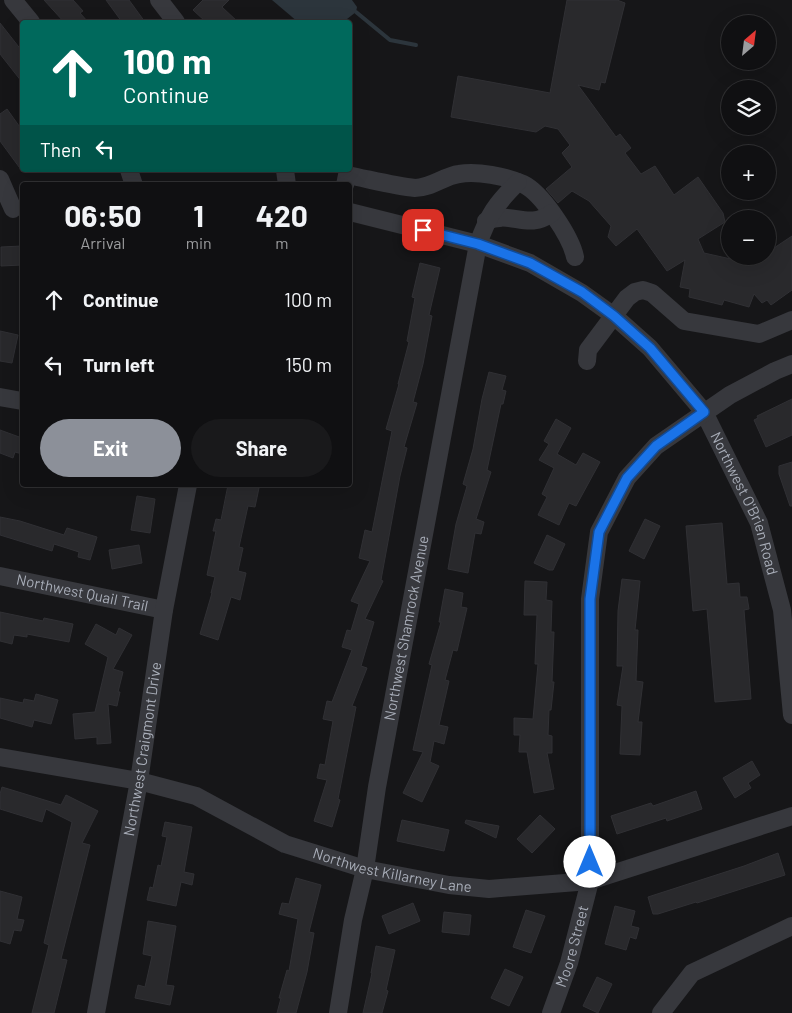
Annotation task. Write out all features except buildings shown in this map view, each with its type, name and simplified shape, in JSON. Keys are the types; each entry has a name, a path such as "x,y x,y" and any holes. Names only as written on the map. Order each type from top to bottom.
{"street":[{"path":"13,0 29,20"},
{"path":"159,0 174,20"},
{"path":"346,182 348,175 417,188 458,174 484,172 518,182 524,184 540,198 552,213 570,241 575,257"},
{"path":"0,179 12,208"},
{"name":"Northwest Shamrock Avenue","path":"338,1013 353,920 365,869 377,787 478,244 486,221 498,202 518,182"},
{"name":"Northwest O'Brien Road","path":"352,212 478,244 530,263 582,292 614,316 650,348 704,412 759,523 782,610 792,715"},
{"path":"486,221 496,216 531,222 544,219 552,213"},
{"path":"586,361 588,350 627,298 635,292 643,290 652,293 684,321 759,334 792,320"},
{"name":"Moore Street","path":"551,1013 569,963 590,881 590,599 599,532 627,478 656,446 730,395 792,364"},
{"path":"0,397 20,401"},
{"name":"Northwest Craigmont Drive","path":"96,1013 138,781 164,610 188,487"},
{"name":"Northwest Quail Trail","path":"0,576 164,610"},
{"name":"Northwest Killarney Lane","path":"0,757 138,781 196,796 285,844 365,869 449,885 489,889 590,881 792,816"},
{"path":"662,1013 692,974 792,926"}],"shaded area":[{"path":"272,0 352,0 357,7 356,12 347,19 296,20"}],"waterway":[{"path":"356,12 390,40 416,45"}],"route":[{"path":"423,230 478,244 530,263 582,292 614,316 650,348 704,412 656,446 627,478 599,532 590,599 590,862"}]}
